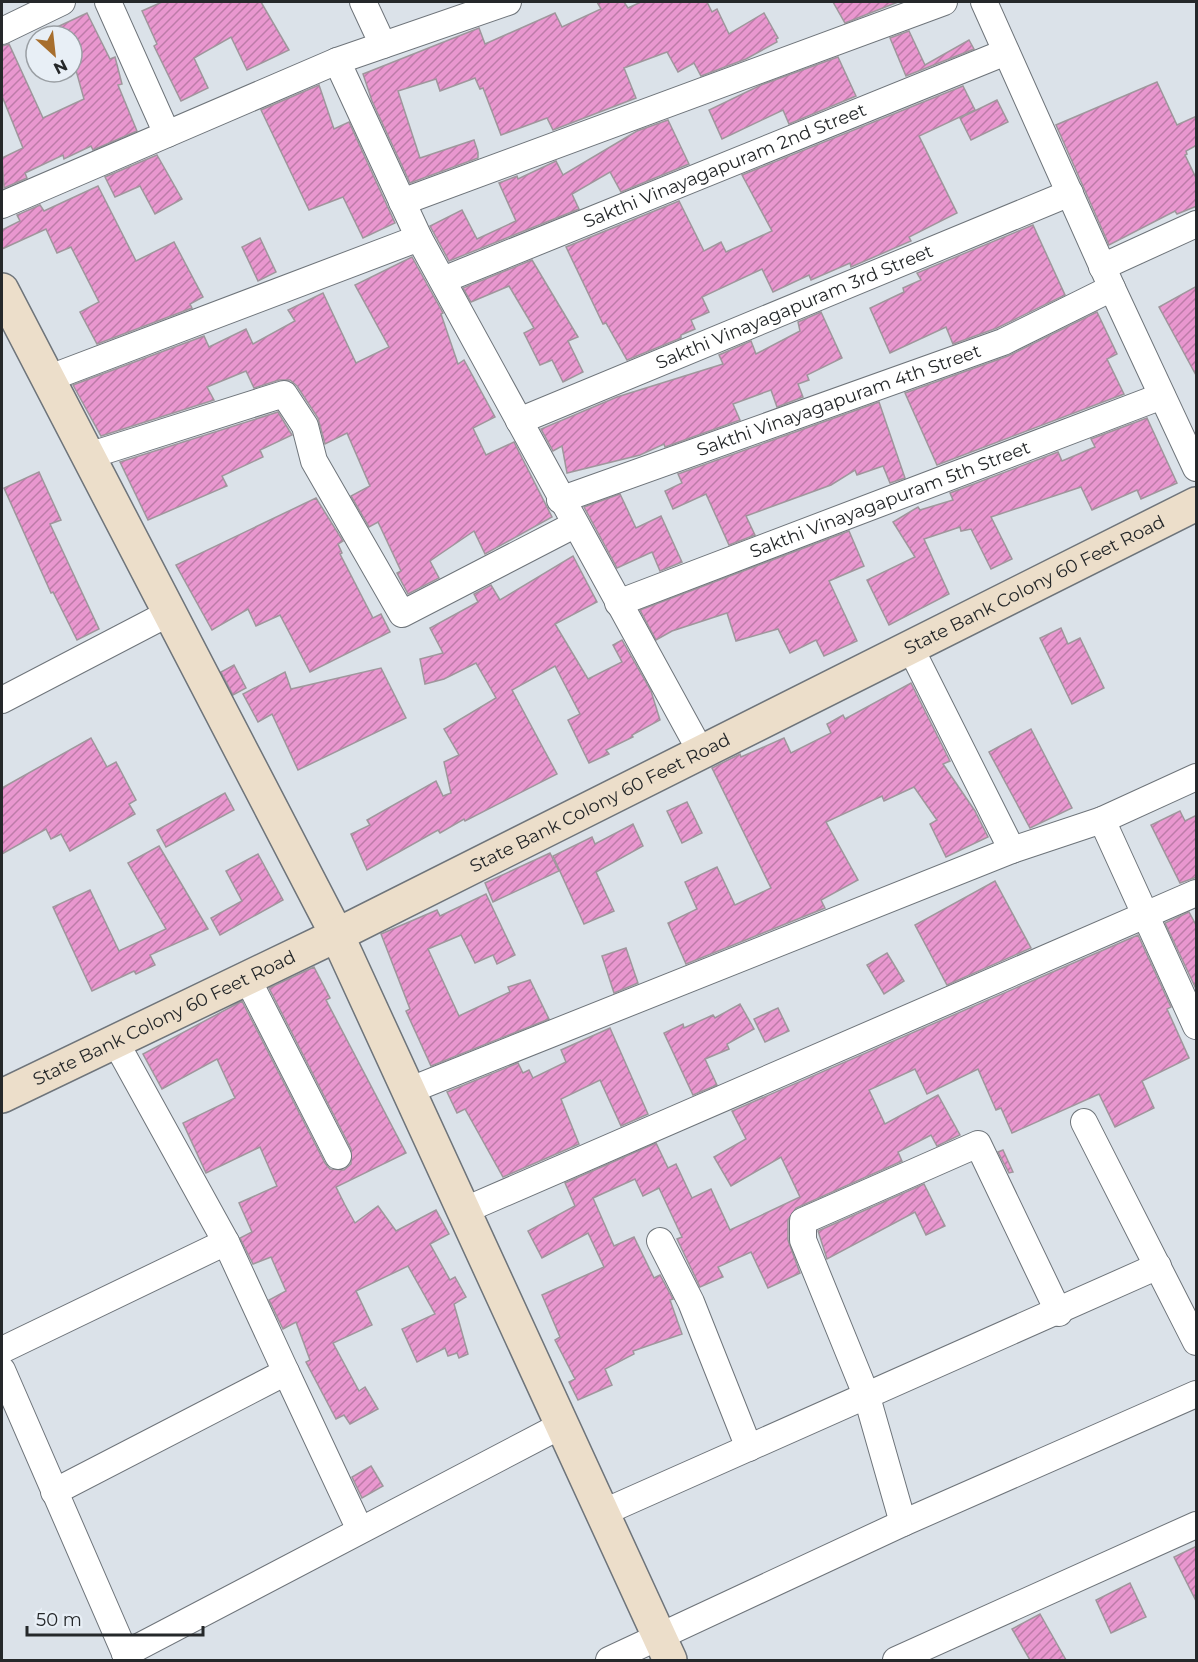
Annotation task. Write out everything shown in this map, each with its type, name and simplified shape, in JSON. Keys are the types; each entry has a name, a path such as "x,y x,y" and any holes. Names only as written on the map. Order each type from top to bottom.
{"street":[{"path":"2,31 62,2"},
{"path":"108,2 167,134"},
{"path":"363,2 384,45"},
{"path":"2,205 338,61 508,2"},
{"path":"402,202 944,2"},
{"path":"984,2 1107,278 1197,468"},
{"name":"Sakthi Vinayagapuram 2nd Street","path":"443,280 1006,52"},
{"path":"338,61 418,238 443,280 560,500 701,752"},
{"name":"Sakthi Vinayagapuram 3rd Street","path":"519,421 1070,193"},
{"name":"Sakthi Vinayagapuram 4th Street","path":"560,500 1003,342 1197,224"},
{"path":"47,378 418,238"},
{"path":"2,290 337,935 665,1648"},
{"path":"87,456 284,393 305,426 314,461 402,614 574,525"},
{"name":"Sakthi Vinayagapuram 5th Street","path":"618,603 1162,396"},
{"name":"State Bank Colony 60 Feet Road","path":"2,1096 337,935 1197,504"},
{"path":"2,700 169,613"},
{"path":"911,649 1012,850"},
{"path":"408,1091 1012,850 1102,820 1197,777"},
{"path":"1102,820 1146,915 1191,1000 1197,1026"},
{"path":"463,1211 1197,893"},
{"path":"247,978 338,1156"},
{"path":"116,1041 226,1242 360,1530"},
{"path":"1083,1122 1197,1342"},
{"path":"903,1523 867,1397 803,1240 803,1221 978,1144 1059,1313"},
{"path":"660,1241 691,1302 749,1448"},
{"path":"2,1350 226,1242"},
{"path":"603,1513 1059,1313 1158,1266"},
{"path":"2,1370 126,1657 360,1530 562,1425"},
{"path":"54,1492 286,1372"},
{"path":"609,1660 665,1648 903,1523 1197,1394"},
{"path":"896,1660 1197,1525"}],"building":[{"path":"162,2 261,2 289,50 247,70 231,37 194,58 208,88 181,101 154,46 157,44 142,11"},
{"path":"597,2 624,2 628,8 641,2 707,2 712,12 717,9 729,34 764,13 778,38 777,42 746,59 701,76 694,63 678,72 667,52 624,68 636,98 553,130 547,118 501,135 483,88 480,89 475,78 440,91 436,79 398,91 420,158 474,140 478,152 478,158 410,183 372,101 363,74 479,28 485,44 555,13 562,27 601,9"},
{"path":"833,2 898,2 845,23"},
{"path":"87,13 110,59 115,57 122,84 118,85 137,131 93,150 91,146 64,159 63,155 25,173 27,178 4,188 2,158 23,148 2,96 2,46 9,44 24,77 24,84 27,84 43,118 84,99 80,84 84,84 84,24 64,24"},
{"path":"909,31 925,65 969,40 974,49 906,76 890,38"},
{"path":"838,57 856,96 789,124 783,110 722,139 709,110 761,85"},
{"path":"1157,82 1177,125 1197,116 1197,145 1186,151 1185,155 1197,180 1197,206 1177,214 1175,211 1109,245 1056,125"},
{"path":"319,85 334,129 349,122 395,223 363,238 343,197 309,210 261,110"},
{"path":"963,86 975,110 919,136 957,213 909,237 911,241 851,267 850,263 811,280 809,275 773,292 762,269 702,297 709,312 691,320 695,329 681,335 681,338 627,360 606,323 603,324 566,247 679,201 704,251 721,242 726,252 772,231 742,175"},
{"path":"997,100 1008,122 971,140 960,118"},
{"path":"668,120 689,164 621,192 610,172 572,194 579,209 449,261 430,226 462,210 477,239 516,221 499,183 517,176 518,179 556,161 563,175 637,131"},
{"path":"157,155 182,199 155,214 140,186 115,197 105,177"},
{"path":"98,186 136,261 174,242 203,297 190,304 192,308 97,344 80,312 99,302 71,247 57,253 46,229 2,249 2,230 20,221 17,215 40,205 44,211"},
{"path":"1033,225 1065,295 997,328 953,344 946,327 890,353 870,308 904,292 903,288 921,280 917,273"},
{"path":"260,238 276,272 258,281 242,247"},
{"path":"412,257 443,313 441,314 458,364 464,360 495,417 473,428 486,455 514,442 552,517 485,554 474,531 430,561 439,578 408,594 397,573 401,571 378,522 369,527 351,496 370,486 347,433 325,444 318,418 297,386 290,380 279,380 254,388 246,371 207,387 214,400 101,436 73,385 204,336 209,347 246,329 253,344 295,321 288,310 323,293 356,363 389,347 355,285"},
{"path":"532,260 578,337 568,341 583,372 563,382 552,360 540,365 524,333 534,328 509,286 471,302 463,288"},
{"path":"1197,286 1197,377 1159,307"},
{"path":"821,312 842,358 807,375 809,380 798,384 803,397 777,407 771,390 733,404 740,420 665,447 664,444 640,455 567,473 562,446 553,451 541,429 617,397 723,364 719,355 751,341 756,354 800,331 798,322"},
{"path":"1097,312 1117,354 1107,359 1124,394 937,465 905,393 1008,356"},
{"path":"879,402 905,478 890,483 883,466 857,475 855,470 831,485 746,516 755,535 729,545 706,494 673,509 665,491 682,483 678,474"},
{"path":"278,412 292,435 260,450 263,457 222,476 227,486 148,520 120,462"},
{"path":"1147,418 1177,483 1141,499 1137,490 1092,510 1081,487 991,517 1012,559 991,569 971,529 961,531 960,527 924,539 949,594 889,625 867,580 915,557 893,522 918,507 920,510 953,500 950,493 1058,452 1062,461 1095,447 1091,439"},
{"path":"39,472 61,520 50,524 99,629 77,640 53,592 51,593 4,488"},
{"path":"620,494 636,528 661,516 682,562 660,571 652,552 617,568 584,507"},
{"path":"316,498 343,541 338,544 342,553 340,554 373,618 381,614 390,632 310,672 280,615 256,626 248,609 212,630 176,565"},
{"path":"849,531 864,566 829,581 857,641 824,656 816,640 790,653 778,629 736,641 727,613 672,631 656,640 640,610"},
{"path":"573,556 597,602 555,624 588,679 622,662 613,645 622,640 651,691 660,720 606,750 609,754 589,763 568,720 580,714 555,666 512,690 557,774 440,833 438,830 367,870 351,834 370,825 367,820 436,781 443,796 451,793 444,762 459,755 444,729 496,698 476,663 444,679 425,684 420,659 443,653 430,628 478,602 474,594 491,585 500,600"},
{"path":"1061,628 1068,644 1080,638 1104,688 1072,704 1040,638"},
{"path":"234,665 246,688 233,695 221,672"},
{"path":"381,668 406,718 298,770 272,714 258,722 243,694 285,672 291,689"},
{"path":"911,683 950,761 943,764 975,811 988,837 946,857 930,824 937,820 914,787 884,801 882,796 826,822 858,880 821,900 825,908 686,964 668,923 697,909 685,882 717,867 735,905 771,888 712,768 740,754 741,757 784,738 791,753 831,733 827,724 843,715 845,719"},
{"path":"1031,729 1072,808 1030,828 989,752"},
{"path":"91,738 107,767 116,762 136,800 129,804 135,814 70,851 61,834 51,839 46,829 2,854 2,788"},
{"path":"225,793 234,810 166,847 157,830"},
{"path":"687,802 702,833 682,843 667,811"},
{"path":"1180,811 1185,821 1197,815 1197,877 1180,883 1151,825"},
{"path":"633,824 643,846 596,872 614,911 584,924 553,856 592,837 595,844"},
{"path":"159,846 208,929 150,955 155,965 136,974 134,971 92,991 53,907 90,890 119,951 166,929 128,863"},
{"path":"550,853 559,871 493,902 485,883"},
{"path":"258,854 283,900 220,935 211,918 242,901 226,871"},
{"path":"995,881 1031,948 947,985 915,925"},
{"path":"486,894 515,955 497,964 493,955 475,963 461,935 428,949 459,1016 510,992 508,987 530,980 549,1019 431,1066 406,1011 410,1009 381,934 437,910 440,916"},
{"path":"1189,912 1197,927 1197,991 1165,923"},
{"path":"1138,935 1171,1007 1167,1009 1189,1058 1142,1081 1154,1108 1115,1127 1099,1094 1012,1133 1001,1108 996,1110 978,1069 927,1094 915,1069 869,1090 885,1124 938,1095 960,1135 937,1146 931,1135 898,1152 902,1161 796,1208 788,1220 788,1240 800,1273 768,1288 751,1252 718,1267 723,1277 700,1287 677,1239 682,1237 659,1188 643,1196 635,1179 593,1198 614,1246 634,1237 654,1278 660,1275 673,1299 670,1300 682,1334 633,1351 634,1354 605,1369 612,1385 578,1400 569,1382 575,1379 555,1340 560,1337 542,1295 604,1267 588,1233 542,1258 528,1231 575,1206 565,1183 656,1143 668,1168 676,1164 692,1198 711,1189 730,1230 800,1197 781,1157 731,1186 714,1157 746,1139 732,1111"},
{"path":"626,948 638,983 614,993 602,956"},
{"path":"887,953 904,981 884,994 867,965"},
{"path":"314,967 330,998 326,1000 406,1153 336,1187 355,1223 378,1206 396,1231 436,1210 449,1234 430,1244 450,1280 455,1277 466,1297 454,1304 468,1354 459,1358 457,1353 448,1356 445,1348 417,1362 402,1329 435,1314 408,1266 356,1291 372,1325 333,1343 359,1391 365,1387 378,1409 350,1424 344,1415 336,1419 306,1362 310,1360 296,1322 283,1329 269,1300 286,1291 271,1257 253,1264 240,1238 252,1232 239,1203 277,1186 260,1147 206,1173 183,1123 235,1098 217,1059 162,1089 143,1054 242,1001 325,1163 330,1169 344,1170 351,1164 351,1149 269,988"},
{"path":"740,1004 754,1029 727,1044 729,1049 705,1059 717,1085 693,1095 664,1033 683,1024 684,1028 713,1015 715,1018"},
{"path":"778,1008 789,1031 765,1042 754,1019"},
{"path":"610,1028 648,1114 621,1126 600,1080 561,1099 579,1144 503,1177 465,1109 457,1113 447,1092 518,1063 523,1073 529,1070 533,1078 566,1062 561,1050"},
{"path":"1003,1150 1013,1172 1009,1173 998,1152"},
{"path":"924,1184 945,1226 926,1235 915,1212 827,1259 818,1231"},
{"path":"371,1466 383,1486 362,1498 352,1477"},
{"path":"1197,1546 1197,1603 1174,1557"},
{"path":"1130,1583 1146,1617 1111,1633 1096,1600"},
{"path":"1040,1614 1066,1660 1030,1660 1012,1629"}]}
